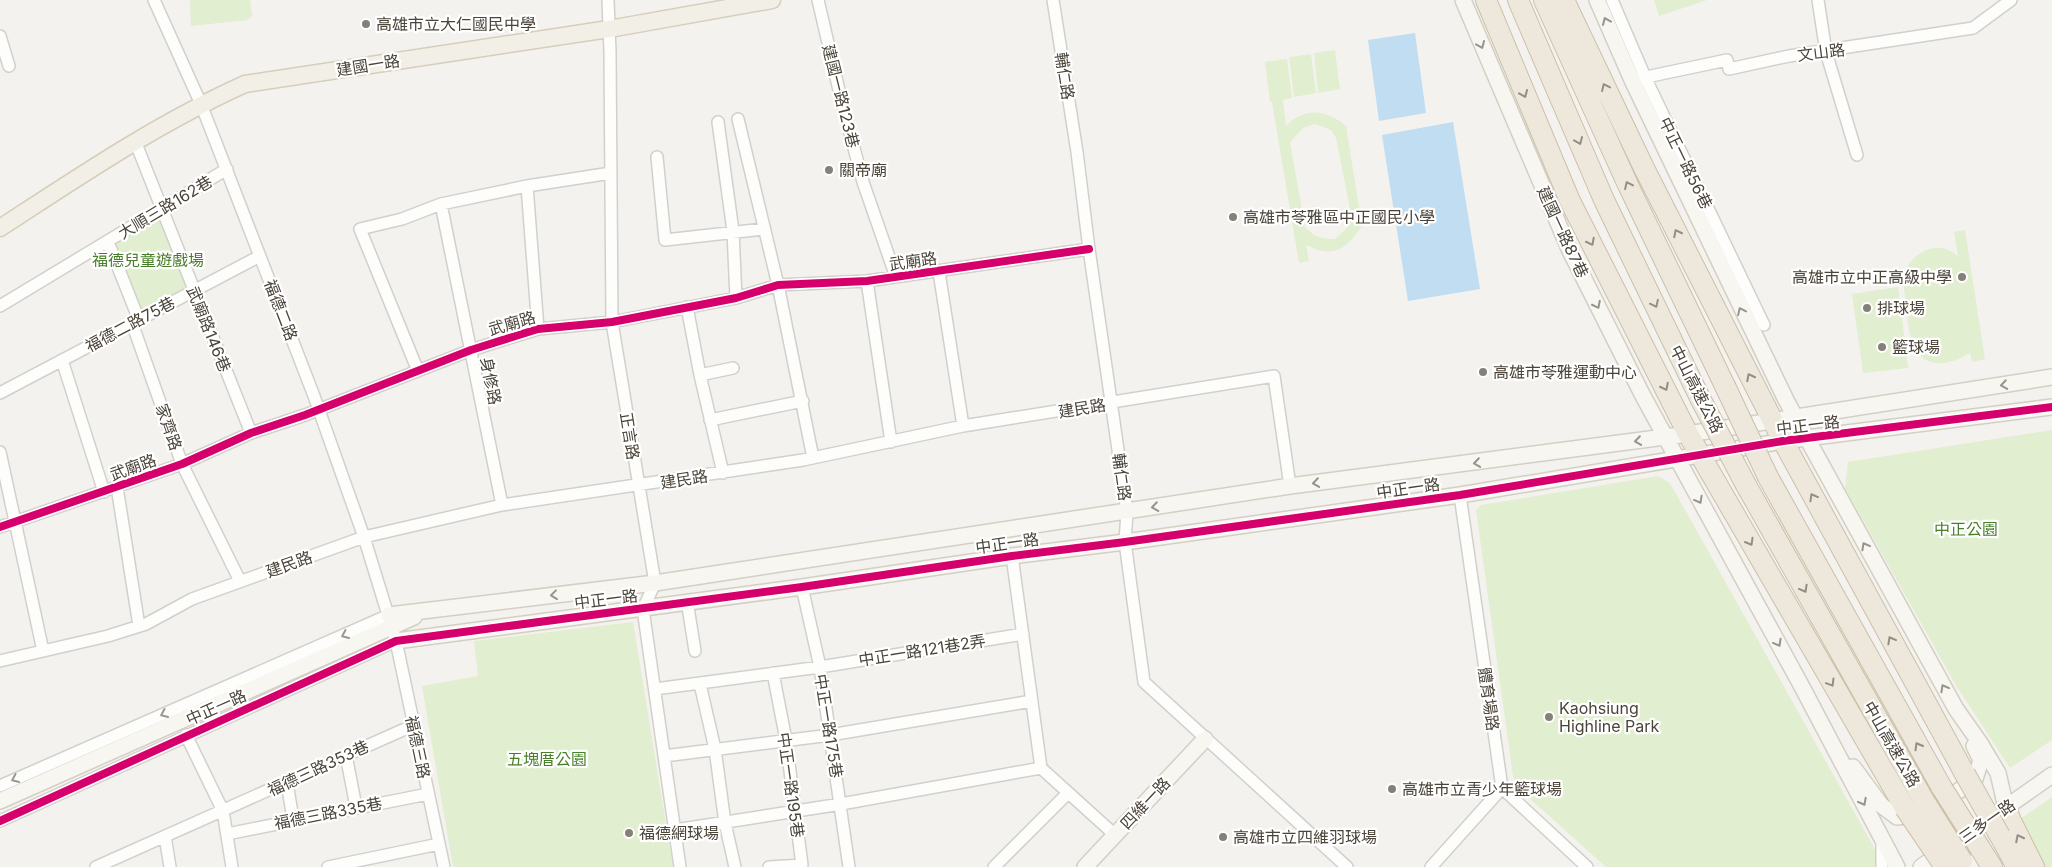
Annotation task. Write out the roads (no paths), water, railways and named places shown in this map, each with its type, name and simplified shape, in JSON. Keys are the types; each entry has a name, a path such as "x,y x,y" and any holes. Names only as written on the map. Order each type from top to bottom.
{"highway":[{"path":"1486,0 1570,201 1688,434 1905,808 1958,865"},
{"name":"中山高速公路","path":"1518,0 1604,200 1700,398 1746,486 1924,799 1958,865"},
{"name":"中山高速公路","path":"1544,0 1628,185 1768,477 1942,788 1992,867"},
{"path":"1564,0 1644,168 1772,421 2017,867"},
{"path":"2006,808 2034,867"}],"main road":[{"name":"建國一路","path":"0,228 135,140 201,104 246,84 609,29 772,0"}],"street":[{"name":"福德二路","path":"154,0 201,104 319,409 364,537 393,629"},
{"name":"正言路","path":"608,0 612,322 655,583"},
{"name":"建國一路123巷","path":"818,0 863,182 896,277"},
{"name":"輔仁路","path":"1053,0 1077,152 1127,512 1126,542 1144,682 1347,867"},
{"name":"建國一路87巷","path":"1463,0 1570,251 1676,458 1801,685"},
{"path":"1597,0 1639,79 1750,330 1805,439 1956,709 1981,760 1975,779 1922,814 1897,817 1881,805 1856,771 1801,685"},
{"name":"中正一路56巷","path":"1612,0 1639,79 1764,325"},
{"path":"1818,0 1826,52 1857,155"},
{"name":"文山路","path":"1639,79 1727,60 1729,69 1789,56 1826,52 1973,28 2010,0"},
{"path":"0,36 9,66"},
{"path":"738,119 778,285 803,401 813,458"},
{"path":"718,122 733,231 736,298"},
{"name":"武廟路146巷","path":"135,140 251,433"},
{"path":"658,157 665,240 764,229"},
{"name":"大順三路162巷","path":"0,306 227,169"},
{"path":"418,370 360,230 402,219 441,204 527,186 611,173"},
{"path":"527,186 538,329"},
{"name":"身修路","path":"441,204 502,505"},
{"name":"家齊路","path":"108,242 182,464 240,581"},
{"name":"武廟路","path":"0,527 15,524 182,464 251,433 319,409 471,350 538,329 612,322 736,298 778,285 867,281 1089,249"},
{"name":"福德二路75巷","path":"0,393 260,256"},
{"path":"939,272 963,426"},
{"path":"867,281 891,442"},
{"path":"687,307 700,375 723,473"},
{"path":"62,360 104,492"},
{"path":"700,375 734,368"},
{"name":"建民路","path":"0,661 108,636 139,626 192,599 364,537 502,505 638,486 813,458 963,426 1111,404 1274,376 1290,486"},
{"name":"中正一路","path":"0,821 186,736 428,610 655,583 1290,486 1688,434 2052,377"},
{"path":"710,420 803,401"},
{"name":"中正一路","path":"0,786 393,629 431,636 643,609 1460,495 1783,441 2052,407"},
{"path":"0,452 43,651"},
{"path":"117,487 139,626"},
{"name":"體育場路","path":"1460,495 1502,788"},
{"path":"1012,556 1041,768 1067,794 1115,835"},
{"path":"655,583 643,609 680,867"},
{"name":"中正一路175巷","path":"802,587 820,667 850,867"},
{"path":"687,602 695,651"},
{"name":"中正一路","path":"0,801 393,629"},
{"name":"中正一路","path":"0,811 393,629"},
{"name":"福德三路","path":"393,629 444,867"},
{"name":"中正一路121巷2弄","path":"820,667 1023,634"},
{"path":"654,690 820,667"},
{"name":"中正一路195巷","path":"769,867 802,865 786,740 773,673"},
{"path":"700,684 715,749 725,823 735,867"},
{"path":"1801,685 1897,867"},
{"path":"664,756 830,735 1032,702"},
{"path":"1956,709 1980,743 1998,774 2006,808"},
{"name":"福德三路353巷","path":"96,867 112,864 166,836 414,725"},
{"path":"186,736 222,811 228,834 232,867"},
{"name":"四維一路","path":"1085,867 1205,739"},
{"path":"346,755 356,808"},
{"path":"675,830 841,804 1041,768"},
{"name":"三多一路","path":"1921,867 2052,775"},
{"path":"287,783 294,819"},
{"path":"1431,867 1502,788 1587,867"},
{"name":"福德三路335巷","path":"228,834 294,819 428,794"},
{"path":"994,867 1067,794"},
{"path":"166,836 170,867"},
{"path":"1882,839 1882,867"},
{"path":"328,867 439,844"}],"water":[{"path":"1415,33 1426,113 1379,121 1368,40"},
{"path":"1453,122 1480,289 1408,301 1382,135"}],"place":[{"name":"高雄市立大仁國民中學","path":"366,24"},
{"name":"關帝廟","path":"829,170"},
{"name":"高雄市苓雅區中正國民小學","path":"1233,217"},
{"name":"高雄市立中正高級中學","path":"1962,277"},
{"name":"排球場","path":"1867,308"},
{"name":"籃球場","path":"1882,347"},
{"name":"高雄市苓雅運動中心","path":"1483,372"},
{"name":"Kaohsiung Highline Park","path":"1549,717"},
{"name":"高雄市立青少年籃球場","path":"1392,789"},
{"name":"福德網球場","path":"629,833"},
{"name":"高雄市立四維羽球場","path":"1223,837"}],"park label":[{"name":"福德兒童遊戲場","path":"148,260"},
{"name":"中正公園","path":"1966,529"},
{"name":"五塊厝公園","path":"547,759"}]}
